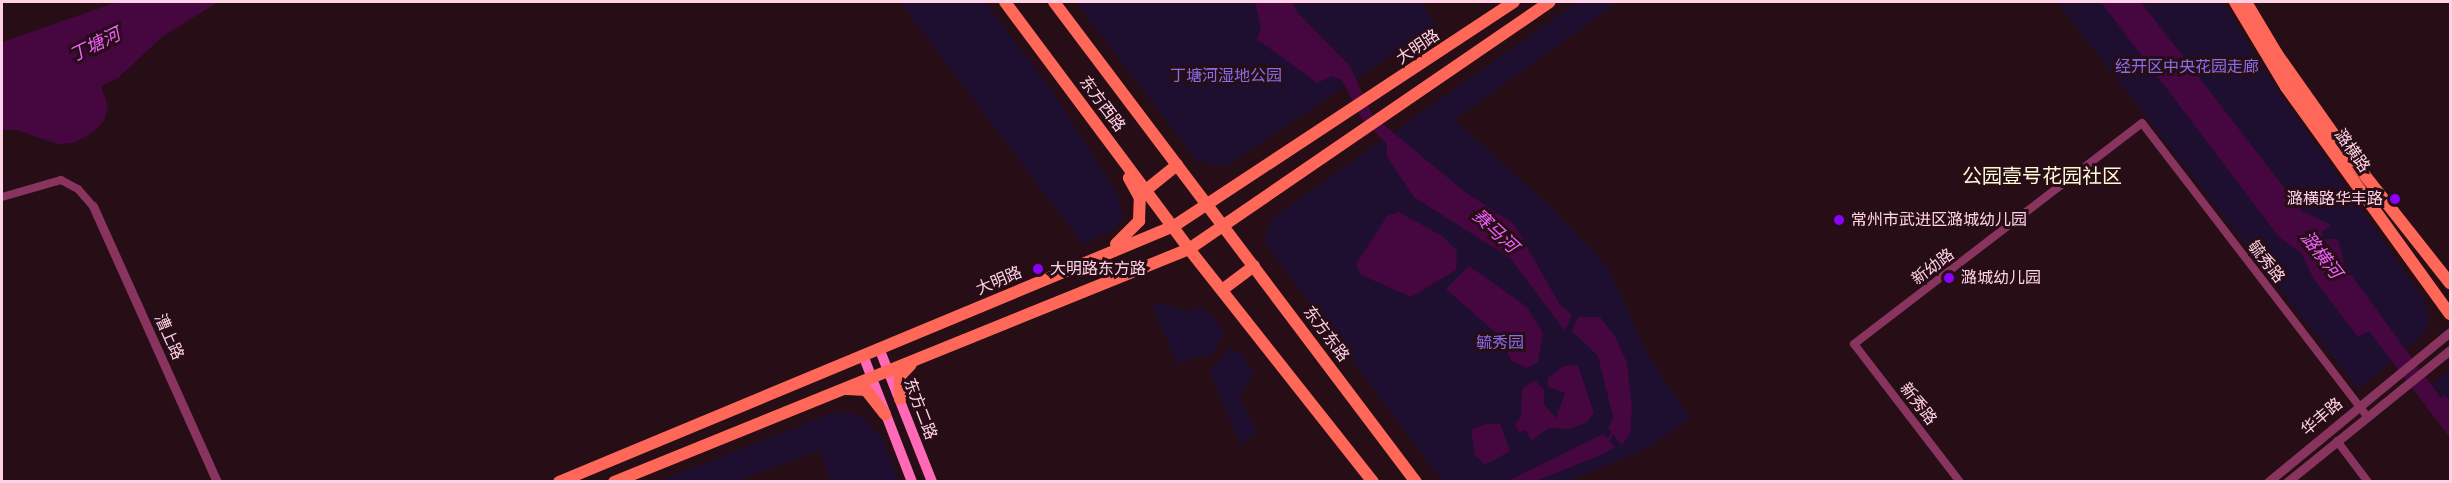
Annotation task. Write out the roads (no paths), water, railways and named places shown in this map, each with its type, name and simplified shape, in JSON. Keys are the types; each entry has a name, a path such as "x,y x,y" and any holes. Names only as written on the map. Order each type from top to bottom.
{"main road":[{"name":"东方西路","path":"1005,2 1174,226"},
{"name":"东方西路","path":"1054,2 1209,206"},
{"name":"大明路","path":"559,482 1174,226 1209,206 1514,2"},
{"path":"614,482 1189,249 1550,2"},
{"name":"潞横路","path":"2235,2 2293,96 2451,314"},
{"name":"潞横路","path":"2246,2 2277,54 2344,149 2451,282"},
{"path":"1095,258 1129,235 1139,221 1140,198 1110,142"},
{"path":"1146,190 1177,165"},
{"name":"东方东路","path":"1209,206 1416,482"},
{"path":"1174,226 1189,249 1373,482"},
{"path":"1222,290 1254,266"},
{"name":"东方二路","path":"879,348 932,482"},
{"name":"东方二路","path":"863,355 912,482"},
{"path":"900,399 900,376 920,357"},
{"path":"840,390 866,390 885,414"}],"street":[{"name":"新幼路","path":"1854,344 2142,123"},
{"name":"毓秀路","path":"2142,123 2368,417"},
{"path":"2,196 61,180 78,189 93,206"},
{"name":"漕上路","path":"93,206 217,482"},
{"name":"华丰路","path":"2268,482 2451,332"},
{"name":"新秀路","path":"1854,344 1960,482"},
{"name":"华丰路","path":"2287,482 2451,350"},
{"path":"2337,441 2367,482"}],"water":[{"name":"丁塘河","path":"117,2 218,2 162,37 118,78 101,86 108,106 104,121 92,133 74,143 57,144 17,130 2,130 2,42"},
{"path":"1255,2 1293,2 1296,11 1350,66 1372,115 1465,192 1514,224 1560,305 1572,315 1565,331 1510,258 1414,197 1387,157 1387,144 1362,119 1342,80 1332,76 1317,83 1257,39 1261,28"},
{"name":"潞横河","path":"2101,2 2141,2 2302,211 2331,225 2322,232 2324,239 2338,239 2344,265 2441,398 2445,395 2450,402 2450,438 2369,331 2358,337 2313,278 2302,254 2279,237"},
{"path":"1399,212 1442,236 1457,251 1456,270 1411,297 1361,275 1356,264 1387,216"},
{"path":"1469,266 1527,307 1543,333 1538,362 1527,368 1512,361 1496,333 1446,289"},
{"path":"1578,317 1600,317 1616,338 1627,363 1632,409 1630,434 1622,445 1608,428 1613,417 1598,356 1572,331"},
{"path":"1578,365 1594,413 1587,422 1569,429 1549,428 1531,441 1526,430 1519,432 1515,424 1521,417 1522,389 1535,380 1544,390 1544,405 1556,418 1565,393 1548,387 1548,378 1564,366"},
{"path":"1487,424 1500,424 1510,451 1485,465 1475,455 1471,429"},
{"path":"1603,434 1615,447 1599,456 1535,481 1508,481"}],"waterway":[{"name":"赛马河","path":"1606,442 1614,430"}],"place":[{"name":"潞横路华丰路","path":"2395,199"},
{"name":"常州市武进区潞城幼儿园","path":"1839,220"},
{"name":"大明路东方路","path":"1038,269"},
{"name":"潞城幼儿园","path":"1949,278"}],"district":[{"name":"公园壹号花园社区","path":"2042,177"}],"park label":[{"name":"经开区中央花园走廊","path":"2187,67"},
{"name":"丁塘河湿地公园","path":"1226,76"},
{"name":"毓秀园","path":"1500,343"}]}
